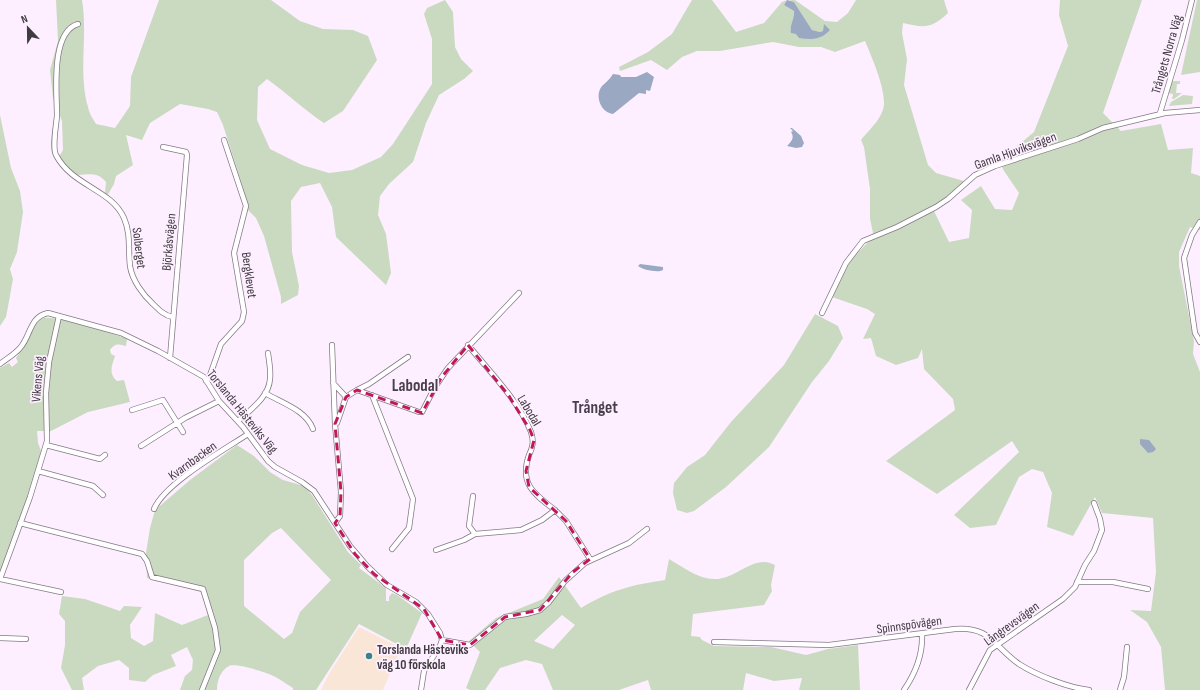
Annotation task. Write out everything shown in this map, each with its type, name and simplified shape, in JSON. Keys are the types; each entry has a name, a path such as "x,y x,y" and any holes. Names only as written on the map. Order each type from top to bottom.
{"street":[{"name":"Trångets Norra Väg","path":"1160,114 1192,0"},
{"name":"Solberget","path":"78,24 72,26 65,34 59,49 55,154 70,174 107,198 120,210 128,232 130,268 136,283 160,311 173,317"},
{"name":"Gamla Hjuviksvägen","path":"822,313 846,262 863,241 897,227 936,207 948,199 970,178 988,169 1078,139 1102,128 1160,114 1200,110"},
{"name":"Bergklevet","path":"206,381 209,378 221,344 242,321 244,312 234,253 246,206 224,140"},
{"name":"Björkåsvägen","path":"163,147 186,152 187,155 170,358"},
{"path":"1200,222 1192,235 1184,258 1195,333 1200,342"},
{"path":"357,390 422,412 441,378 468,345 519,293"},
{"name":"Torslanda Hästeviks Väg","path":"0,364 20,348 34,320 38,316 48,313 121,333 196,371 206,381 219,401 238,421 263,455 275,467 302,482 314,491 355,554 374,574 387,585 416,602 424,609 440,633 442,640"},
{"name":"Vikens Väg","path":"59,316 49,362 46,393 48,436 46,445 0,579 61,592"},
{"path":"332,345 335,424 341,499 340,516 334,523"},
{"name":"Labodal","path":"468,345 505,390 530,430 534,440 526,467 527,482 532,491 566,521 590,559"},
{"path":"238,421 262,399 265,393 270,379 268,353"},
{"path":"335,424 337,423 346,397 369,384 408,357"},
{"path":"333,383 346,397"},
{"path":"265,393 303,414 310,421 313,429"},
{"path":"372,395 413,499 408,528 392,549"},
{"path":"132,410 163,400 183,432"},
{"path":"141,446 178,423 219,401"},
{"name":"Kvarnbacken","path":"154,509 162,498 178,482 248,434"},
{"path":"46,445 100,459 105,455"},
{"path":"38,471 93,486 103,495"},
{"path":"474,496 469,526 475,534"},
{"name":"Långrevsvägen","path":"969,690 990,650 1063,599 1075,587 1085,565 1094,552 1102,530 1100,519 1094,503"},
{"path":"436,550 464,540 475,534 520,530 542,520 555,510"},
{"path":"20,523 142,554 146,558 152,577 203,588 215,628 218,650 202,690"},
{"path":"421,690 424,671 440,646 442,640 470,645 506,617 540,610 550,602 573,572 590,559 629,543 647,529"},
{"path":"1077,582 1113,582 1148,589"},
{"name":"Spinnspövägen","path":"714,642 830,645 955,629 974,629 983,633 1014,660 1030,670 1075,687 1089,690"},
{"path":"904,690 915,670 922,650 922,634"},
{"path":"0,638 26,640"},
{"path":"1120,690 1124,677 1127,647"}],"highlighted area":[{"path":"468,345 509,396 530,430 534,440 526,471 529,487 566,521 590,559 573,572 540,610 505,617 470,645 442,640 424,609 374,574 355,554 335,523 340,516 341,492 335,424 346,397 357,390 422,413 441,378"}],"shaded area":[{"name":"Torslanda Hästeviks väg 10 förskola","path":"359,627 401,648 383,690 321,690 329,674"}],"green space":[{"path":"56,0 82,0 84,13 83,67 85,94 91,116 96,124 115,128 130,106 131,77 159,0 271,0 300,21 323,29 353,30 368,36 377,60 343,111 324,123 309,113 267,79 258,87 257,120 270,149 302,165 329,173 352,170 381,157 393,144 432,84 432,39 424,14 427,8 445,0 453,12 455,47 461,59 473,71 464,79 439,95 426,123 413,162 389,184 380,196 378,215 386,234 391,273 386,285 336,237 332,207 320,183 301,187 291,201 292,252 299,286 298,295 281,304 281,297 264,236 256,218 247,209 243,188 223,125 217,112 180,104 150,123 142,140 126,135 133,165 116,176 114,184 107,196 105,193 106,182 103,179 94,174 78,175 71,171 59,157 63,150 62,121 53,98 50,70 58,41"},
{"path":"692,0 712,0 736,32 764,23 782,2 787,0 784,5 794,11 795,19 790,30 803,38 811,39 823,31 820,32 812,30 794,2 789,0 795,0 825,21 837,22 848,13 856,0 944,0 948,13 937,22 927,26 916,26 903,23 902,33 907,59 904,85 928,165 936,173 964,181 947,197 932,207 949,242 969,238 972,210 961,200 981,186 995,209 1012,210 1019,193 999,161 1034,132 1068,46 1059,15 1060,0 1142,0 1103,113 1121,131 1161,124 1168,150 1193,148 1191,173 1200,176 1200,230 1190,227 1179,252 1179,266 1194,341 1193,354 1200,372 1200,690 1165,690 1161,647 1147,622 1130,610 1151,611 1156,572 1153,518 1102,513 1095,497 1073,536 1047,527 1052,493 1043,472 1032,469 1019,477 996,525 970,528 954,515 1019,452 1012,441 937,494 886,461 955,410 953,399 924,369 922,349 918,358 896,365 876,356 871,338 863,339 875,314 867,309 832,297 843,271 869,241 873,233 870,219 870,189 864,147 861,140 879,118 882,113 884,103 880,80 865,41 835,52 821,47 799,47 773,42 720,51 697,51 682,57 667,70 651,60 620,71 619,67 648,52 672,34"},
{"path":"1197,0 1200,0 1200,72 1181,75"},
{"path":"1172,81 1180,81 1180,84 1177,84 1176,93 1182,93 1174,99 1172,99 1173,94 1167,93"},
{"path":"1183,95 1193,96 1192,104 1169,106 1171,102"},
{"path":"0,115 11,168 20,191 23,212 17,252 10,269 13,279 6,317 0,326"},
{"path":"815,314 838,326 843,338 829,361 812,382 769,447 726,487 694,511 687,513 677,510 673,493 674,483 687,467 705,455 731,422 784,365"},
{"path":"43,318 61,319 73,322 127,339 126,346 113,346 110,350 111,354 115,356 112,375 117,381 124,380 130,402 88,412 51,431 37,431 38,443 41,451 24,510 0,575 0,368 9,363 12,367 18,362 16,358 35,325"},
{"path":"237,445 254,456 270,472 283,480 304,486 312,495 348,552 361,565 359,568 386,588 386,601 389,601 389,597 392,593 422,613 406,649 359,624 316,690 293,690 293,688 278,678 269,674 232,665 221,673 218,680 217,690 180,690 185,676 192,670 193,660 187,647 171,655 176,666 153,675 145,682 129,680 129,668 119,660 98,666 82,678 84,690 72,690 61,668 65,645 65,621 59,614 62,596 85,599 120,611 124,606 142,607 130,625 131,638 144,646 153,641 155,613 182,625 208,615 201,592 147,578 146,553 150,528 155,510 190,480","holes":["281,528 331,580 300,612 292,633 284,639 244,606 244,560 272,533"]},
{"path":"669,559 696,575 714,579 730,576 752,564 760,562 767,562 775,565 771,585 772,591 764,605 693,614 691,636 700,637 702,640 714,646 771,647 806,655 828,649 858,645 860,690 799,690 802,678 774,681 746,673 743,690 651,690 648,680 619,690 553,690 542,664 526,660 500,668 485,690 470,690 466,688 480,652 469,641 496,618 543,599 559,577 581,608 622,589 665,580","holes":["562,615 575,625 553,649 534,641"]}],"water":[{"path":"787,0 794,2 812,30 820,32 823,31 824,24 830,30 823,36 812,39 799,38 796,34 791,33 794,11 784,5"},
{"path":"647,72 654,77 650,91 646,90 646,94 639,93 613,114 605,111 600,103 599,94 602,86 613,74 620,75 621,77 636,77"},
{"path":"790,128 801,136 804,143 802,147 796,148 787,146 793,138 791,132 793,131"},
{"path":"640,264 663,267 663,270 647,270 638,266"},
{"path":"1140,439 1149,440 1156,449 1153,452 1148,453 1140,444"}],"place":[{"name":"Torslanda Hästeviks väg 10 förskola","path":"369,656"}],"district":[{"name":"Labodal","path":"415,385"},
{"name":"Trånget","path":"595,407"}]}
